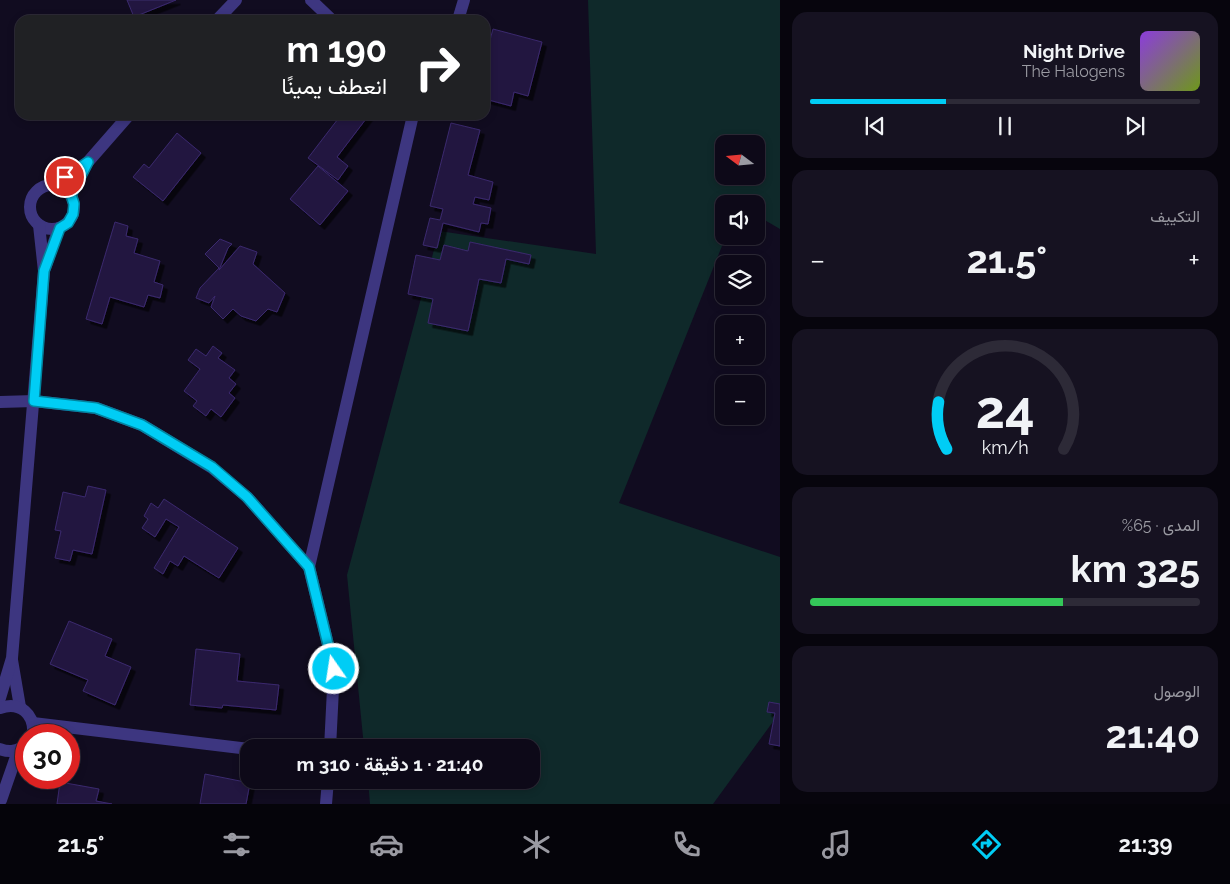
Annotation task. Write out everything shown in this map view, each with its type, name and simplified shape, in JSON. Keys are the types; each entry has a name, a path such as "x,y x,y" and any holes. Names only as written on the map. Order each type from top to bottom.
{"street":[{"path":"222,15 236,0"},
{"path":"311,0 327,15"},
{"path":"460,15 464,0"},
{"path":"71,195 88,162 125,120"},
{"path":"330,739 334,669 309,567 412,120"},
{"path":"53,185 63,188 71,195 74,204 73,214 68,223 60,228 49,229 39,225 32,216 30,205 34,194 42,187 53,185 88,162"},
{"path":"0,698 12,658 34,401 44,271 39,225"},
{"path":"44,271 60,228"},
{"path":"0,402 34,401 96,408 142,425 212,467 247,497 309,567"},
{"path":"12,658 20,707"},
{"path":"0,708 8,705 20,707 28,713 31,724"},
{"path":"80,733 240,748"},
{"path":"0,749 6,752 15,750"},
{"path":"0,804 15,765"},
{"path":"326,804 327,789"},
{"path":"0,794 1,800"}],"green space":[{"path":"588,0 780,0 780,229 765,220 765,195 715,195 715,245 722,245 718,255 715,255 715,263 619,503 780,557 780,712 713,804 370,804 369,789 540,789 540,739 363,739 347,575 439,231 596,254"}],"building":[{"path":"127,0 176,0 139,15 133,15"},
{"path":"493,29 542,42 528,96 514,92 511,106 490,100 490,40"},
{"path":"337,120 365,120 337,157 348,166 338,180 308,158"},
{"path":"451,123 480,130 468,175 493,182 489,200 475,197 473,204 491,208 488,224 481,223 479,232 443,223 437,248 423,245 430,218 440,220 443,209 430,206"},
{"path":"177,133 201,153 163,201 133,177 144,164 149,168"},
{"path":"318,166 348,191 320,225 290,199"},
{"path":"115,222 128,226 126,236 138,239 134,253 160,261 154,282 163,285 160,298 148,295 144,307 110,297 102,324 86,319"},
{"path":"220,239 232,244 228,248 219,270 240,246 257,252 253,264 285,293 277,312 268,309 256,321 241,316 233,309 223,319 211,307 215,296 209,303 196,298 200,288 219,268 205,254"},
{"path":"470,242 531,255 529,264 506,259 501,283 479,279 468,331 428,323 433,299 408,294 416,255 440,260 444,245 468,251"},
{"path":"213,346 222,353 218,358 235,370 229,378 236,384 229,393 235,398 221,417 211,409 206,416 193,406 197,401 184,391 200,369 188,360 196,349 206,356"},
{"path":"88,486 106,490 92,554 73,550 70,561 55,558 61,531 55,530 63,492 85,497"},
{"path":"164,499 238,548 219,578 184,556 178,566 170,561 163,574 154,568 179,527 166,519 155,537 142,528 148,519 144,516 151,503 158,508"},
{"path":"69,621 112,639 105,656 131,667 115,705 83,691 88,680 50,664"},
{"path":"196,649 240,654 237,681 279,685 276,710 223,705 222,708 190,705"},
{"path":"769,702 780,704 780,746 769,744 775,713 767,712"},
{"path":"205,774 240,781 240,789 249,789 246,804 200,804"},
{"path":"80,786 99,789 96,801 112,804 57,804 59,789 80,789"}],"route":[{"path":"65,177 88,162 71,195 74,204 73,214 68,223 60,228 44,271 34,401 96,408 142,425 212,467 247,497 309,567 334,669"}]}
